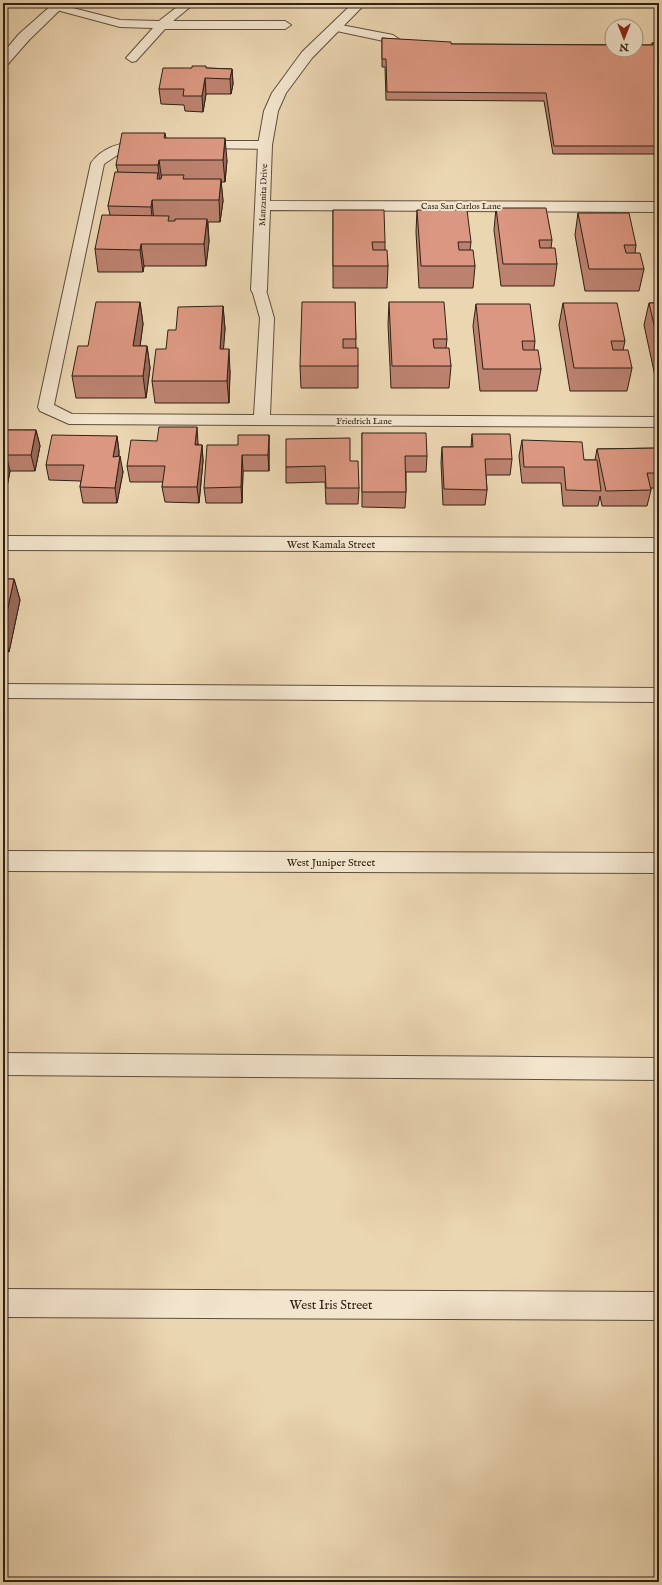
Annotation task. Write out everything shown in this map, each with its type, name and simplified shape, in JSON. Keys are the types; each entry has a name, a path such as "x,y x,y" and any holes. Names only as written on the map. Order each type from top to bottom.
{"street":[{"path":"43,3 59,5"},
{"name":"Manzanita Drive","path":"259,290 265,145 271,111 279,93 307,55 360,3"},
{"path":"3,61 24,37 59,5"},
{"name":"Casa San Carlos Lane","path":"263,205 659,207"},
{"name":"West Kamala Street","path":"3,543 659,545"},
{"name":"West Juniper Street","path":"3,861 659,863"},
{"name":"West Iris Street","path":"3,1303 659,1306"}],"lane":[{"path":"132,58 162,25 189,3"},
{"path":"59,5 120,23 162,25 286,25"},
{"path":"336,28 393,39"},
{"name":"Friedrich Lane","path":"161,145 129,145 112,150 98,163 46,407 68,419 659,422"},
{"path":"185,145 265,145"},
{"name":"Manzanita Drive","path":"259,290 267,318 262,420"},
{"path":"3,691 659,695"},
{"path":"3,1064 659,1069"}],"building":[{"path":"382,38 451,42 451,44 604,45 604,58 644,58 644,45 659,43 659,146 554,146 546,93 387,92 386,59 382,59"},
{"path":"192,66 232,69 230,79 205,78 202,96 183,96 184,89 159,89 163,68 192,68"},
{"path":"122,133 165,133 164,138 225,138 223,160 159,160 158,165 116,165"},
{"path":"115,172 158,173 157,179 161,179 162,175 184,175 183,179 221,179 219,200 152,200 151,207 108,206"},
{"path":"496,208 546,208 552,240 539,240 540,248 555,248 557,264 503,264"},
{"path":"333,210 384,210 385,242 372,242 373,250 387,250 388,266 333,266"},
{"path":"417,210 467,210 471,242 458,242 459,250 473,250 475,266 421,266"},
{"path":"578,213 629,213 636,245 624,245 626,253 640,253 644,269 589,269"},
{"path":"102,215 169,216 168,221 175,221 175,219 207,219 204,244 141,244 140,250 95,249"},
{"path":"96,302 140,302 133,346 147,346 143,376 72,376 78,346 88,346"},
{"path":"302,302 355,302 356,339 343,339 343,348 358,348 358,366 300,366"},
{"path":"389,302 444,302 447,339 433,339 434,348 449,348 451,366 392,366"},
{"path":"563,303 617,303 625,341 611,341 613,350 628,350 632,368 574,368"},
{"path":"649,303 659,303 659,347"},
{"path":"476,304 530,304 535,341 522,341 523,350 538,350 541,369 483,369"},
{"path":"223,306 220,349 229,349 227,381 152,381 156,349 166,349 168,330 176,330 178,307"},
{"path":"159,427 197,427 195,445 202,445 197,487 162,487 165,466 127,466 131,440 157,441"},
{"path":"3,430 36,430 31,455 6,455 3,470"},
{"path":"362,433 426,433 427,456 405,456 406,492 362,492"},
{"path":"472,434 510,434 512,459 485,459 487,490 444,489 442,447 473,447"},
{"path":"52,435 117,436 113,457 120,456 115,488 80,487 84,465 46,465"},
{"path":"238,435 269,435 268,455 242,455 241,487 204,488 207,445 238,445"},
{"path":"350,438 350,461 358,461 359,488 326,488 325,466 286,467 286,439"},
{"path":"522,440 582,442 584,460 597,460 601,491 566,490 564,467 524,467"},
{"path":"659,448 659,473 647,473 651,490 606,491 597,449"},
{"path":"3,579 14,579 3,631"}]}
